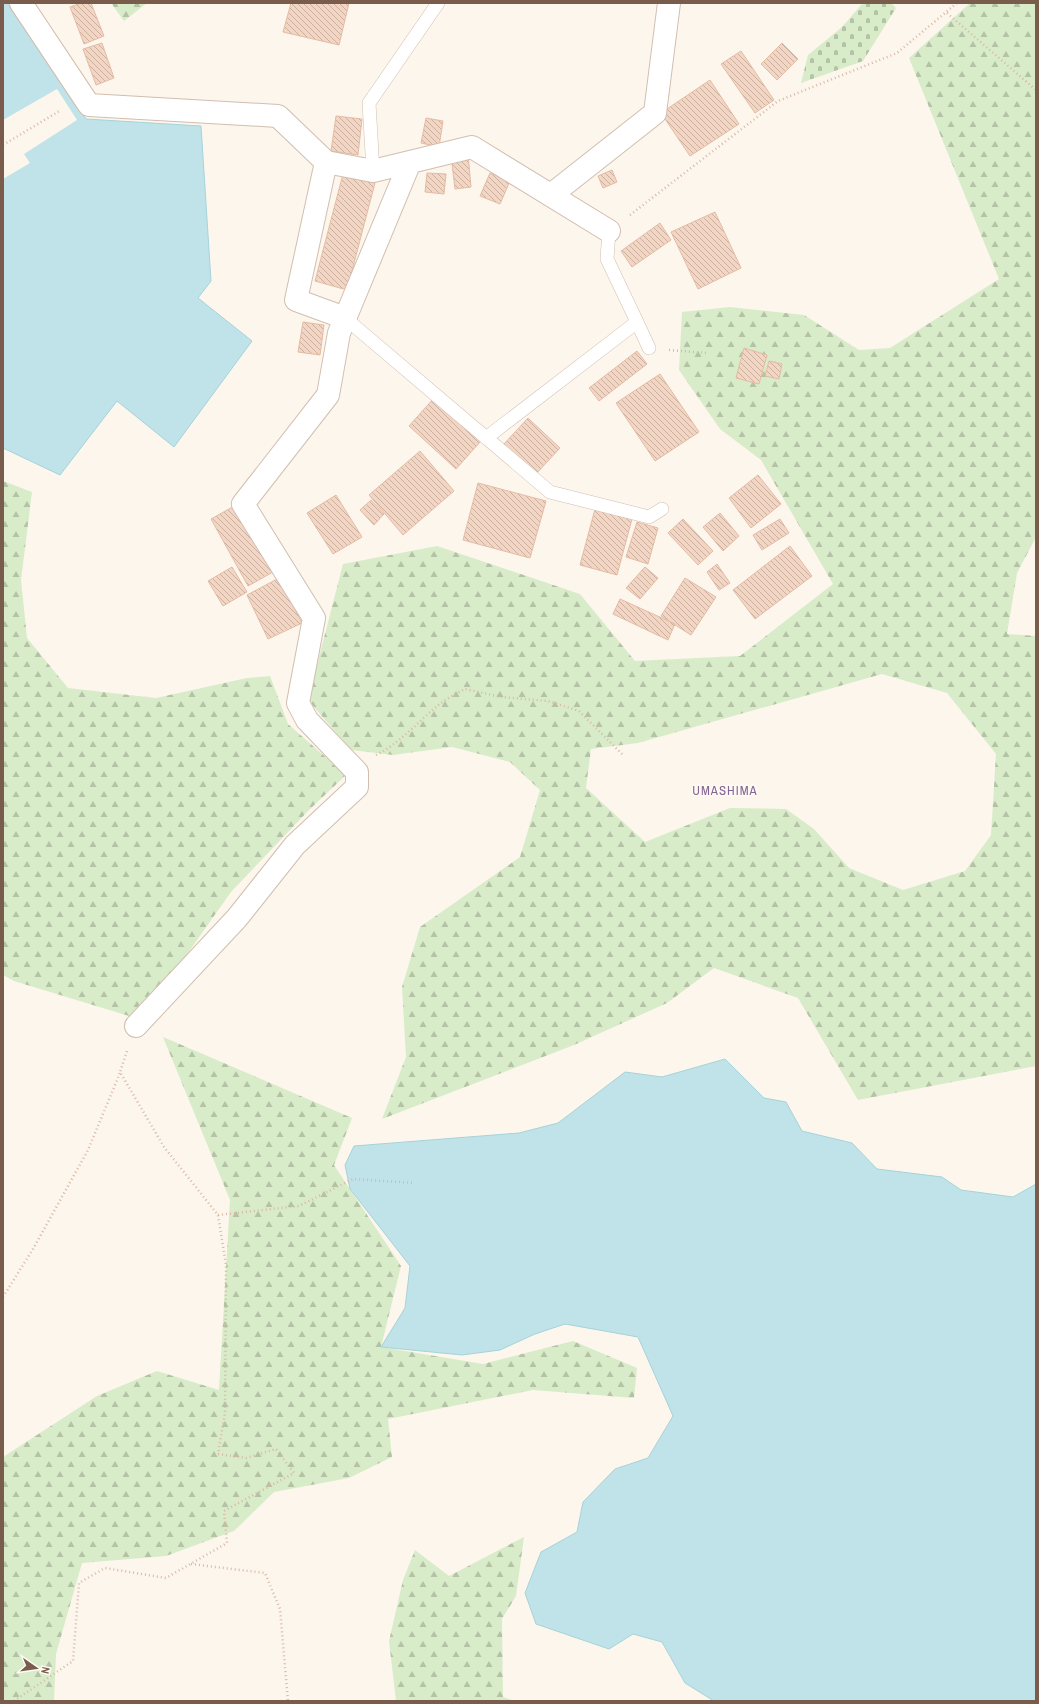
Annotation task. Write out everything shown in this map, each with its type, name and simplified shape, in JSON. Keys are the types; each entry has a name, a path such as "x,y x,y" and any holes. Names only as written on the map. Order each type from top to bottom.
{"street":[{"path":"22,3 90,105 278,116 326,162 373,171 472,147 609,231"},
{"path":"551,195 655,113 669,3"},
{"path":"326,162 296,300 345,318"},
{"path":"136,1026 237,918 295,845 357,787 357,772 307,720 298,703 314,618 243,504 328,395 339,333 410,162"}],"lane":[{"path":"373,171 369,103 438,3"},
{"path":"609,231 607,259 649,348"},
{"path":"345,318 550,492 649,517 662,509"},
{"path":"486,438 637,322"}],"path":[{"path":"609,231 778,101 897,54 957,3"},
{"path":"947,13 1036,90"},
{"path":"3,145 83,96"},
{"path":"649,348 707,353"},
{"path":"352,766 384,751 410,731 441,703 465,689 501,697 548,701 579,711 624,756"},
{"path":"3,1298 33,1249 88,1150 120,1072 136,1026"},
{"path":"14,1701 73,1661 79,1583 105,1568 166,1578 227,1543 224,1511 294,1473 276,1449 246,1458 218,1454 225,1413 226,1272 218,1215 164,1147 120,1072"},
{"path":"218,1215 299,1206 353,1179 414,1183"},
{"path":"191,1564 265,1573 280,1609 288,1701"}],"green space":[{"path":"111,3 147,3 124,21"},
{"path":"867,3 891,3 896,8 863,61 801,83 808,55 842,27 861,5"},
{"path":"970,3 1036,3 1036,537 1017,573 1007,634 1036,636 1036,1066 858,1100 798,998 714,968 667,1003 574,1045 382,1119 406,1057 402,987 420,927 520,857 540,790 510,762 452,747 393,755 351,750 308,700 343,564 437,546 580,594 635,661 740,656 833,584 761,460 720,429 679,370 682,312 730,307 804,315 859,350 890,348 999,279 909,58","holes":["882,674 947,693 996,754 991,835 965,871 903,890 849,868 814,829 786,809 730,808 645,842 586,788 591,749 638,743"]},
{"path":"3,481 32,492 21,580 27,638 68,688 156,698 247,678 270,676 288,724 346,775 309,810 231,892 185,957 129,1016 14,981 3,975"},
{"path":"163,1037 352,1118 334,1165 401,1266 381,1347 483,1364 573,1341 637,1368 634,1398 533,1390 388,1419 392,1457 349,1478 274,1492 234,1531 166,1556 82,1563 56,1654 54,1701 3,1701 3,1457 97,1396 157,1371 219,1390 230,1200"},
{"path":"524,1537 516,1596 502,1619 503,1697 515,1701 396,1701 389,1641 403,1580 415,1550 449,1576"}],"water":[{"path":"3,3 7,3 86,119 201,126 211,281 198,298 252,341 174,447 117,401 60,475 3,448"},
{"path":"725,1059 764,1098 786,1102 802,1131 852,1143 877,1169 942,1177 961,1190 1013,1197 1036,1184 1036,1701 714,1701 685,1683 662,1642 633,1634 609,1649 536,1624 525,1593 541,1552 577,1532 583,1502 615,1469 648,1458 673,1416 638,1337 565,1324 535,1334 500,1350 462,1355 381,1347 405,1308 410,1266 350,1189 345,1165 354,1146 519,1133 558,1123 625,1072 662,1077"}],"pier":[{"path":"57,89 77,120 24,154 30,163 3,179 3,120"}],"building":[{"path":"81,3 91,3 104,36 84,44 70,7"},
{"path":"291,3 349,3 339,45 283,32"},
{"path":"102,43 114,78 96,85 83,49"},
{"path":"782,43 798,59 777,80 761,64"},
{"path":"741,51 774,100 755,113 721,64"},
{"path":"710,80 739,124 690,156 661,113"},
{"path":"336,116 362,119 358,155 331,151"},
{"path":"426,118 443,121 439,147 421,143"},
{"path":"468,154 471,187 455,189 451,156"},
{"path":"612,170 617,182 603,188 598,176"},
{"path":"427,173 446,174 444,194 425,192"},
{"path":"490,173 510,181 500,204 480,196"},
{"path":"343,174 375,183 347,290 315,281"},
{"path":"715,212 741,268 698,289 671,232"},
{"path":"660,223 671,240 632,267 621,251"},
{"path":"303,322 324,325 320,355 298,352"},
{"path":"744,348 767,355 759,384 736,378"},
{"path":"637,351 647,364 599,401 589,388"},
{"path":"769,361 782,364 779,379 765,376"},
{"path":"660,374 699,432 655,461 616,403"},
{"path":"434,398 481,441 456,469 409,426"},
{"path":"528,418 560,448 535,475 503,445"},
{"path":"420,451 454,491 403,535 369,495"},
{"path":"758,475 781,504 751,528 729,498"},
{"path":"478,483 546,501 530,558 463,540"},
{"path":"336,495 362,537 333,554 307,513"},
{"path":"371,500 384,514 374,525 360,510"},
{"path":"236,505 273,572 248,586 211,519"},
{"path":"595,509 632,519 617,575 580,565"},
{"path":"720,513 739,536 723,551 703,527"},
{"path":"683,519 713,551 698,565 668,533"},
{"path":"780,519 789,533 762,550 753,535"},
{"path":"637,522 658,528 648,564 626,557"},
{"path":"790,546 812,576 755,619 733,590"},
{"path":"717,564 730,583 719,590 707,572"},
{"path":"232,567 247,592 223,606 208,581"},
{"path":"645,567 658,578 640,599 626,588"},
{"path":"279,578 302,623 268,639 247,595"},
{"path":"685,578 716,597 691,635 661,616"},
{"path":"620,599 675,624 668,640 613,614"}],"district":[{"name":"UMASHIMA","path":"725,790"}]}
